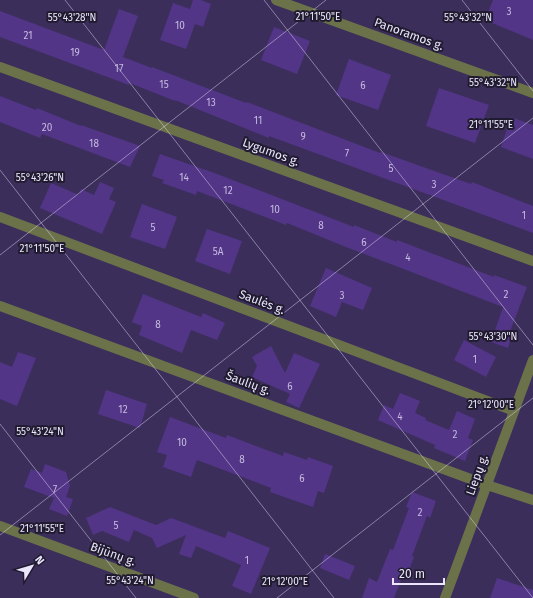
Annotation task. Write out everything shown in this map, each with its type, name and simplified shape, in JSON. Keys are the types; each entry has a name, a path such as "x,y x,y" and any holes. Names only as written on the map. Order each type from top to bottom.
{"street":[{"name":"Panoramos g.","path":"276,0 533,93"},
{"name":"Lygumos g.","path":"0,66 533,261"},
{"name":"Saulės g.","path":"0,217 514,411"},
{"name":"Šaulių g.","path":"0,306 487,485 533,500"},
{"name":"Liepų g.","path":"444,598 532,366"},
{"name":"Bijūnų g.","path":"0,526 194,598"}],"building":[{"path":"193,0 201,0 211,4 203,27 195,24 186,49 160,40 173,3 190,9"},
{"path":"493,0 533,0 533,40 485,20"},
{"path":"119,9 138,16 123,57 246,103 247,102 380,153 381,152 471,184 472,182 533,206 533,233 269,136 269,138 130,83 129,85 0,37 0,11 104,50"},
{"path":"274,27 310,41 297,74 261,60"},
{"path":"349,59 391,75 378,110 336,95"},
{"path":"439,88 489,105 475,143 426,126"},
{"path":"0,96 140,146 130,167 42,134 40,138 0,122"},
{"path":"511,117 533,125 533,159 501,147"},
{"path":"160,154 217,174 354,227 354,225 494,277 494,275 527,287 509,334 512,335 508,348 491,342 503,307 287,223 286,225 197,191 196,195 162,183 164,180 152,176"},
{"path":"100,182 114,188 109,199 116,202 102,234 40,208 51,183 79,195 81,189 94,195"},
{"path":"142,204 177,217 165,249 130,237"},
{"path":"207,229 242,241 230,274 195,261"},
{"path":"326,268 372,288 363,310 342,302 336,317 310,306"},
{"path":"143,294 201,317 203,313 225,323 217,340 191,330 182,353 139,335 142,326 132,322"},
{"path":"464,340 496,357 486,377 454,360"},
{"path":"271,346 285,373 294,353 320,364 299,408 286,402 290,394 252,377 257,366 252,357"},
{"path":"18,352 36,358 17,406 0,399 0,362 12,367"},
{"path":"106,390 147,404 140,428 98,414"},
{"path":"400,393 420,401 415,413 426,418 425,420 449,430 457,411 475,419 468,438 473,440 465,461 434,448 435,445 378,420 384,405 393,409"},
{"path":"170,417 226,438 227,435 283,456 284,452 307,460 308,457 333,466 324,493 318,491 313,507 270,492 271,488 197,460 191,477 163,467 167,455 157,452"},
{"path":"45,464 66,472 70,486 66,497 73,499 67,516 49,509 54,498 24,487 31,469 42,473"},
{"path":"412,492 436,501 430,518 427,516 412,556 414,557 408,573 404,572 394,598 362,598 369,578 377,582 390,549 393,550 409,508 406,507"},
{"path":"110,507 156,525 171,518 225,538 228,531 270,548 251,594 232,586 241,565 196,546 191,558 179,554 186,535 157,548 152,538 134,530 129,542 102,531 93,535 86,518"},
{"path":"325,554 355,566 349,580 320,568"},
{"path":"497,578 533,590 533,598 490,598"}]}
